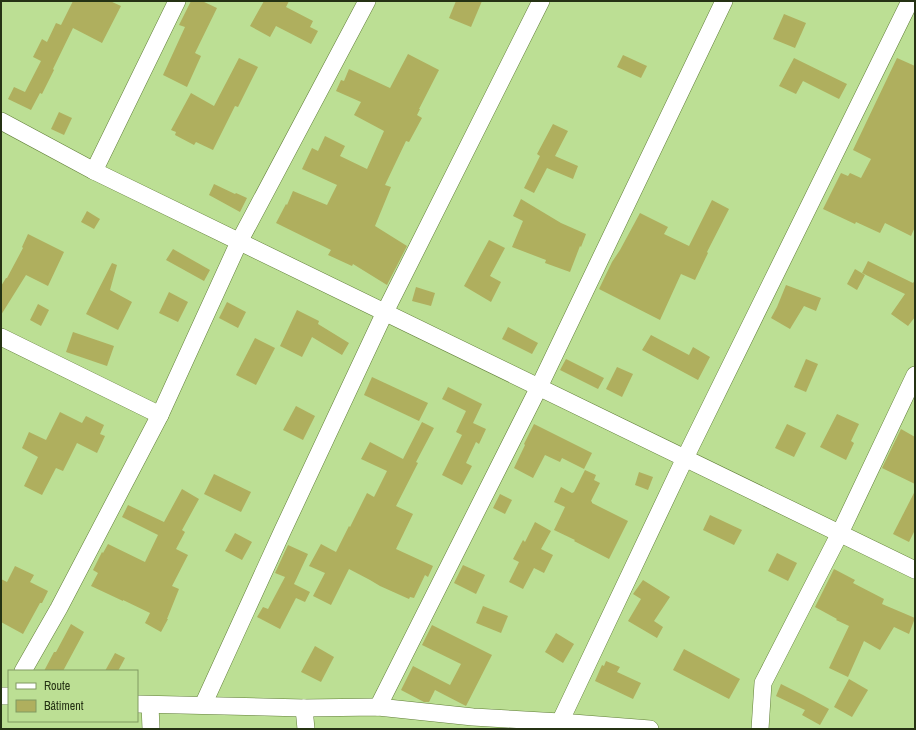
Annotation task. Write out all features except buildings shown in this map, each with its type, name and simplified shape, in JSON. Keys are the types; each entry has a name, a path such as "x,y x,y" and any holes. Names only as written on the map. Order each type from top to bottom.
{"street":[{"path":"94,171 177,1"},
{"path":"24,670 59,608 160,415 239,242 367,1"},
{"path":"203,705 278,540 385,312 541,1"},
{"path":"378,707 539,387 724,1"},
{"path":"560,722 685,458 910,1"},
{"path":"1,121 94,171 915,570"},
{"path":"1,337 160,415"},
{"path":"760,729 763,683 840,533 915,375"},
{"path":"151,729 144,704 304,708 378,707 475,723 560,722 650,729"},
{"path":"304,708 306,729"}]}
